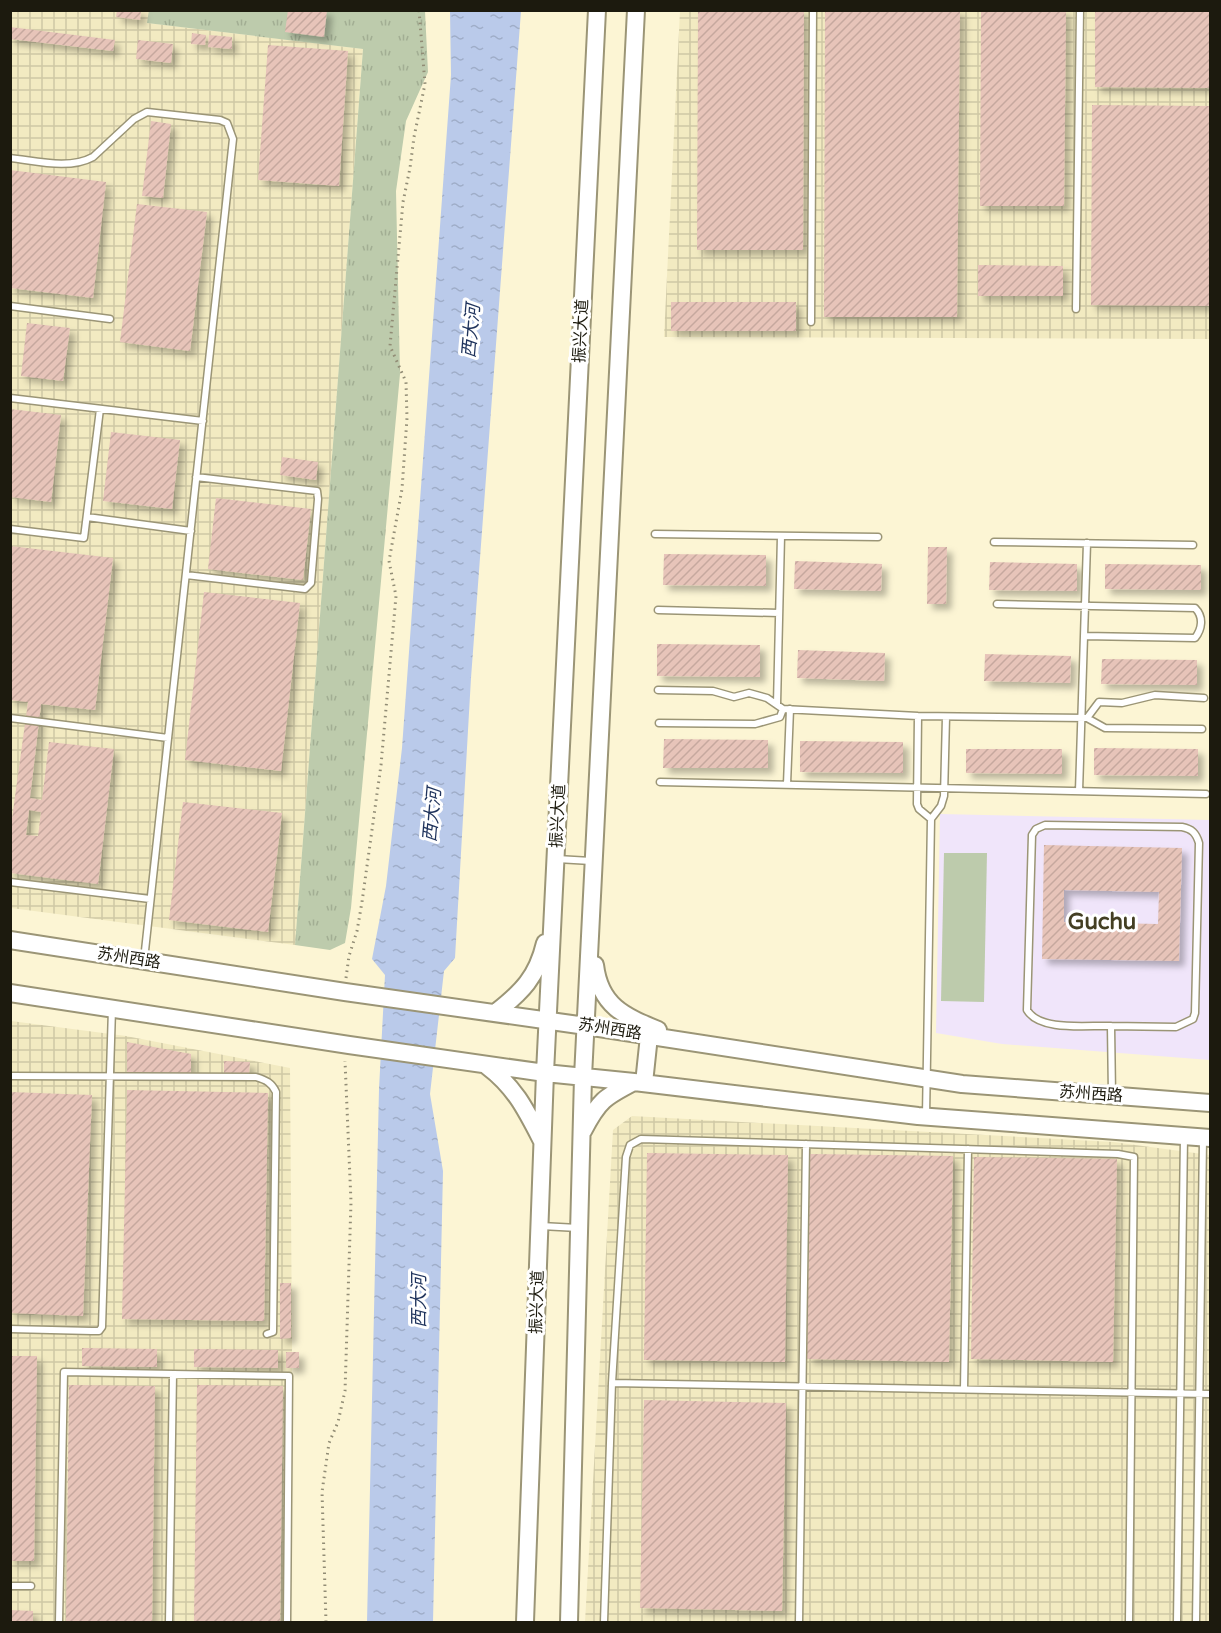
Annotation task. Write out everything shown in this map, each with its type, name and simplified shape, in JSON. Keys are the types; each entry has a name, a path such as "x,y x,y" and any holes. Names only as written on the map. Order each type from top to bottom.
{"main road":[{"name":"振兴大道","path":"525,1623 545,1073 597,10"},
{"path":"569,1623 583,1077 636,10"},
{"path":"486,1012 514,998 540,964 554,907"},
{"path":"591,928 597,978 601,990 611,1003 627,1017 684,1041"},
{"name":"苏州西路","path":"10,940 962,1084 1210,1103"},
{"path":"10,993 545,1073 926,1116 1207,1138"},
{"path":"639,1082 649,1036"},
{"path":"486,1065 503,1078 516,1093 543,1144"},
{"path":"582,1134 594,1109 605,1097 639,1082"}],"lane":[{"path":"811,322 813,10"},
{"path":"1076,309 1080,10"},
{"path":"10,158 80,163 93,158 134,119 147,112 210,118 227,123 233,139 143,961"},
{"path":"10,306 110,319"},
{"path":"10,398 203,421"},
{"path":"10,529 84,537 100,409"},
{"path":"186,575 305,589 311,583 317,491 196,477"},
{"path":"87,517 190,531"},
{"path":"655,534 878,537"},
{"path":"781,536 779,613 787,784"},
{"path":"994,542 1193,545"},
{"path":"1079,791 1084,718 1087,543"},
{"path":"997,604 1195,608 1200,613 1200,632 1195,638 1084,636"},
{"path":"658,609 779,613"},
{"path":"658,690 713,691 735,697 748,693 767,698 783,707 918,716 1084,718 1105,728 1202,729"},
{"path":"1084,718 1099,702 1122,703 1155,695 1204,698"},
{"path":"659,723 755,724 780,717 783,707"},
{"path":"918,716 916,804 931,819"},
{"path":"926,1116 931,819 941,806 944,788 946,717"},
{"path":"10,718 168,738"},
{"path":"660,782 1206,794"},
{"path":"1045,825 1191,829 1199,843 1193,1019 1176,1027 1111,1026 1048,1024 1031,1017 1027,1010 1032,835 1036,829 1045,825"},
{"path":"556,859 594,861"},
{"path":"10,882 150,899"},
{"path":"10,1329 99,1331 102,1327 112,1008"},
{"path":"1111,1026 1112,1095"},
{"path":"10,1076 256,1077 265,1079 273,1086 276,1092 273,1332 267,1334"},
{"path":"1177,1623 1184,1136"},
{"path":"1196,1623 1199,1394 1207,1138"},
{"path":"604,1623 612,1383 626,1156 630,1146 641,1139 1118,1154 1134,1157 1129,1623"},
{"path":"799,1623 806,1144"},
{"path":"964,1389 968,1149"},
{"path":"540,1226 579,1228"},
{"path":"59,1623 64,1372 289,1376 287,1623"},
{"path":"169,1623 174,1374"},
{"path":"612,1383 1210,1394"},
{"path":"10,1586 31,1586"}],"path":[{"path":"351,993 349,956 357,931 381,765 396,596 389,561 402,489 407,418 406,382 390,345 403,202 425,84 419,10"},
{"path":"326,1623 322,1492 330,1443 339,1422 345,1390 351,1225 347,1045"}],"shaded area":[{"path":"11,11 149,11 148,23 363,49 295,945 11,908"},
{"path":"680,11 1210,11 1210,339 664,337"},
{"path":"940,814 1210,820 1210,1060 1002,1044 936,1033"},
{"path":"11,1021 126,1036 290,1068 291,1622 11,1622"},
{"path":"632,1116 1113,1142 1210,1155 1210,1622 585,1622 613,1130"}],"green space":[{"path":"149,10 425,11 428,72 406,121 396,191 400,374 351,908 345,943 330,950 295,945 363,49 147,23"},
{"path":"944,853 987,853 984,1002 941,1001"}],"water":[{"name":"西大河","path":"450,11 521,11 471,678 455,958 444,971 430,1094 443,1171 433,1622 367,1622 379,1089 385,975 372,959 386,886 402,748 451,75"}],"building":[{"path":"117,10 141,10 140,20 116,17"},
{"path":"288,10 327,10 324,37 285,32"},
{"path":"698,10 804,10 803,250 697,250"},
{"path":"825,10 960,10 957,317 824,317"},
{"path":"981,10 1066,10 1064,206 980,206"},
{"path":"1095,10 1210,10 1210,88 1095,87"},
{"path":"10,27 115,40 113,51 10,39"},
{"path":"192,33 206,35 205,45 191,44"},
{"path":"209,35 232,37 232,49 208,47"},
{"path":"138,40 173,44 171,63 136,59"},
{"path":"268,45 348,51 339,186 258,180"},
{"path":"1092,105 1210,106 1210,306 1091,305"},
{"path":"151,121 171,124 163,198 142,196"},
{"path":"10,170 106,182 93,298 10,288"},
{"path":"137,204 207,212 190,351 120,342"},
{"path":"978,265 1063,266 1063,296 978,296"},
{"path":"671,302 796,302 796,331 671,331"},
{"path":"27,323 70,328 63,381 21,376"},
{"path":"10,409 61,415 51,502 10,497"},
{"path":"111,432 180,440 172,509 103,501"},
{"path":"282,457 318,462 316,480 280,475"},
{"path":"216,498 311,509 303,580 208,569"},
{"path":"10,546 113,558 95,710 41,704 30,798 42,800 49,742 114,749 98,884 10,873 10,833 28,702 10,700","holes":["29,810 41,812 38,836 26,835"]},
{"path":"928,547 947,547 946,604 927,604"},
{"path":"664,554 766,555 766,586 663,585"},
{"path":"795,561 882,564 881,591 794,589"},
{"path":"990,562 1077,564 1077,591 989,590"},
{"path":"1105,564 1201,565 1201,590 1105,589"},
{"path":"204,592 300,603 281,771 185,760"},
{"path":"657,644 760,645 760,677 657,676"},
{"path":"798,650 885,653 884,681 797,678"},
{"path":"985,654 1071,656 1070,683 984,681"},
{"path":"1102,659 1197,660 1197,685 1101,684"},
{"path":"664,739 768,740 768,768 663,768"},
{"path":"800,741 903,742 903,773 800,772"},
{"path":"1094,748 1198,749 1198,776 1094,775"},
{"path":"966,749 1062,749 1062,774 966,773"},
{"path":"183,802 282,813 268,932 169,920"},
{"path":"1044,845 1182,848 1179,961 1042,959","holes":["1064,890 1159,892 1158,924 1064,922"]},
{"path":"127,1042 191,1054 191,1073 127,1072"},
{"path":"224,1061 250,1062 249,1073 224,1073"},
{"path":"127,1090 268,1093 264,1321 122,1319"},
{"path":"10,1092 92,1095 83,1316 10,1313"},
{"path":"647,1153 788,1155 785,1362 644,1360"},
{"path":"810,1154 953,1156 949,1362 807,1359"},
{"path":"974,1157 1117,1159 1113,1362 971,1359"},
{"path":"280,1283 291,1283 291,1338 280,1339"},
{"path":"82,1348 157,1349 157,1367 82,1366"},
{"path":"194,1349 278,1350 278,1368 194,1367"},
{"path":"286,1352 299,1352 299,1368 286,1368"},
{"path":"10,1356 37,1356 34,1561 10,1561"},
{"path":"69,1385 155,1386 152,1622 66,1622"},
{"path":"197,1385 283,1386 280,1622 194,1622"},
{"path":"644,1400 786,1403 782,1611 640,1608"},
{"path":"10,1610 33,1611 33,1622 10,1622"}],"district":[{"name":"Guchu","path":"1102,922"}]}
